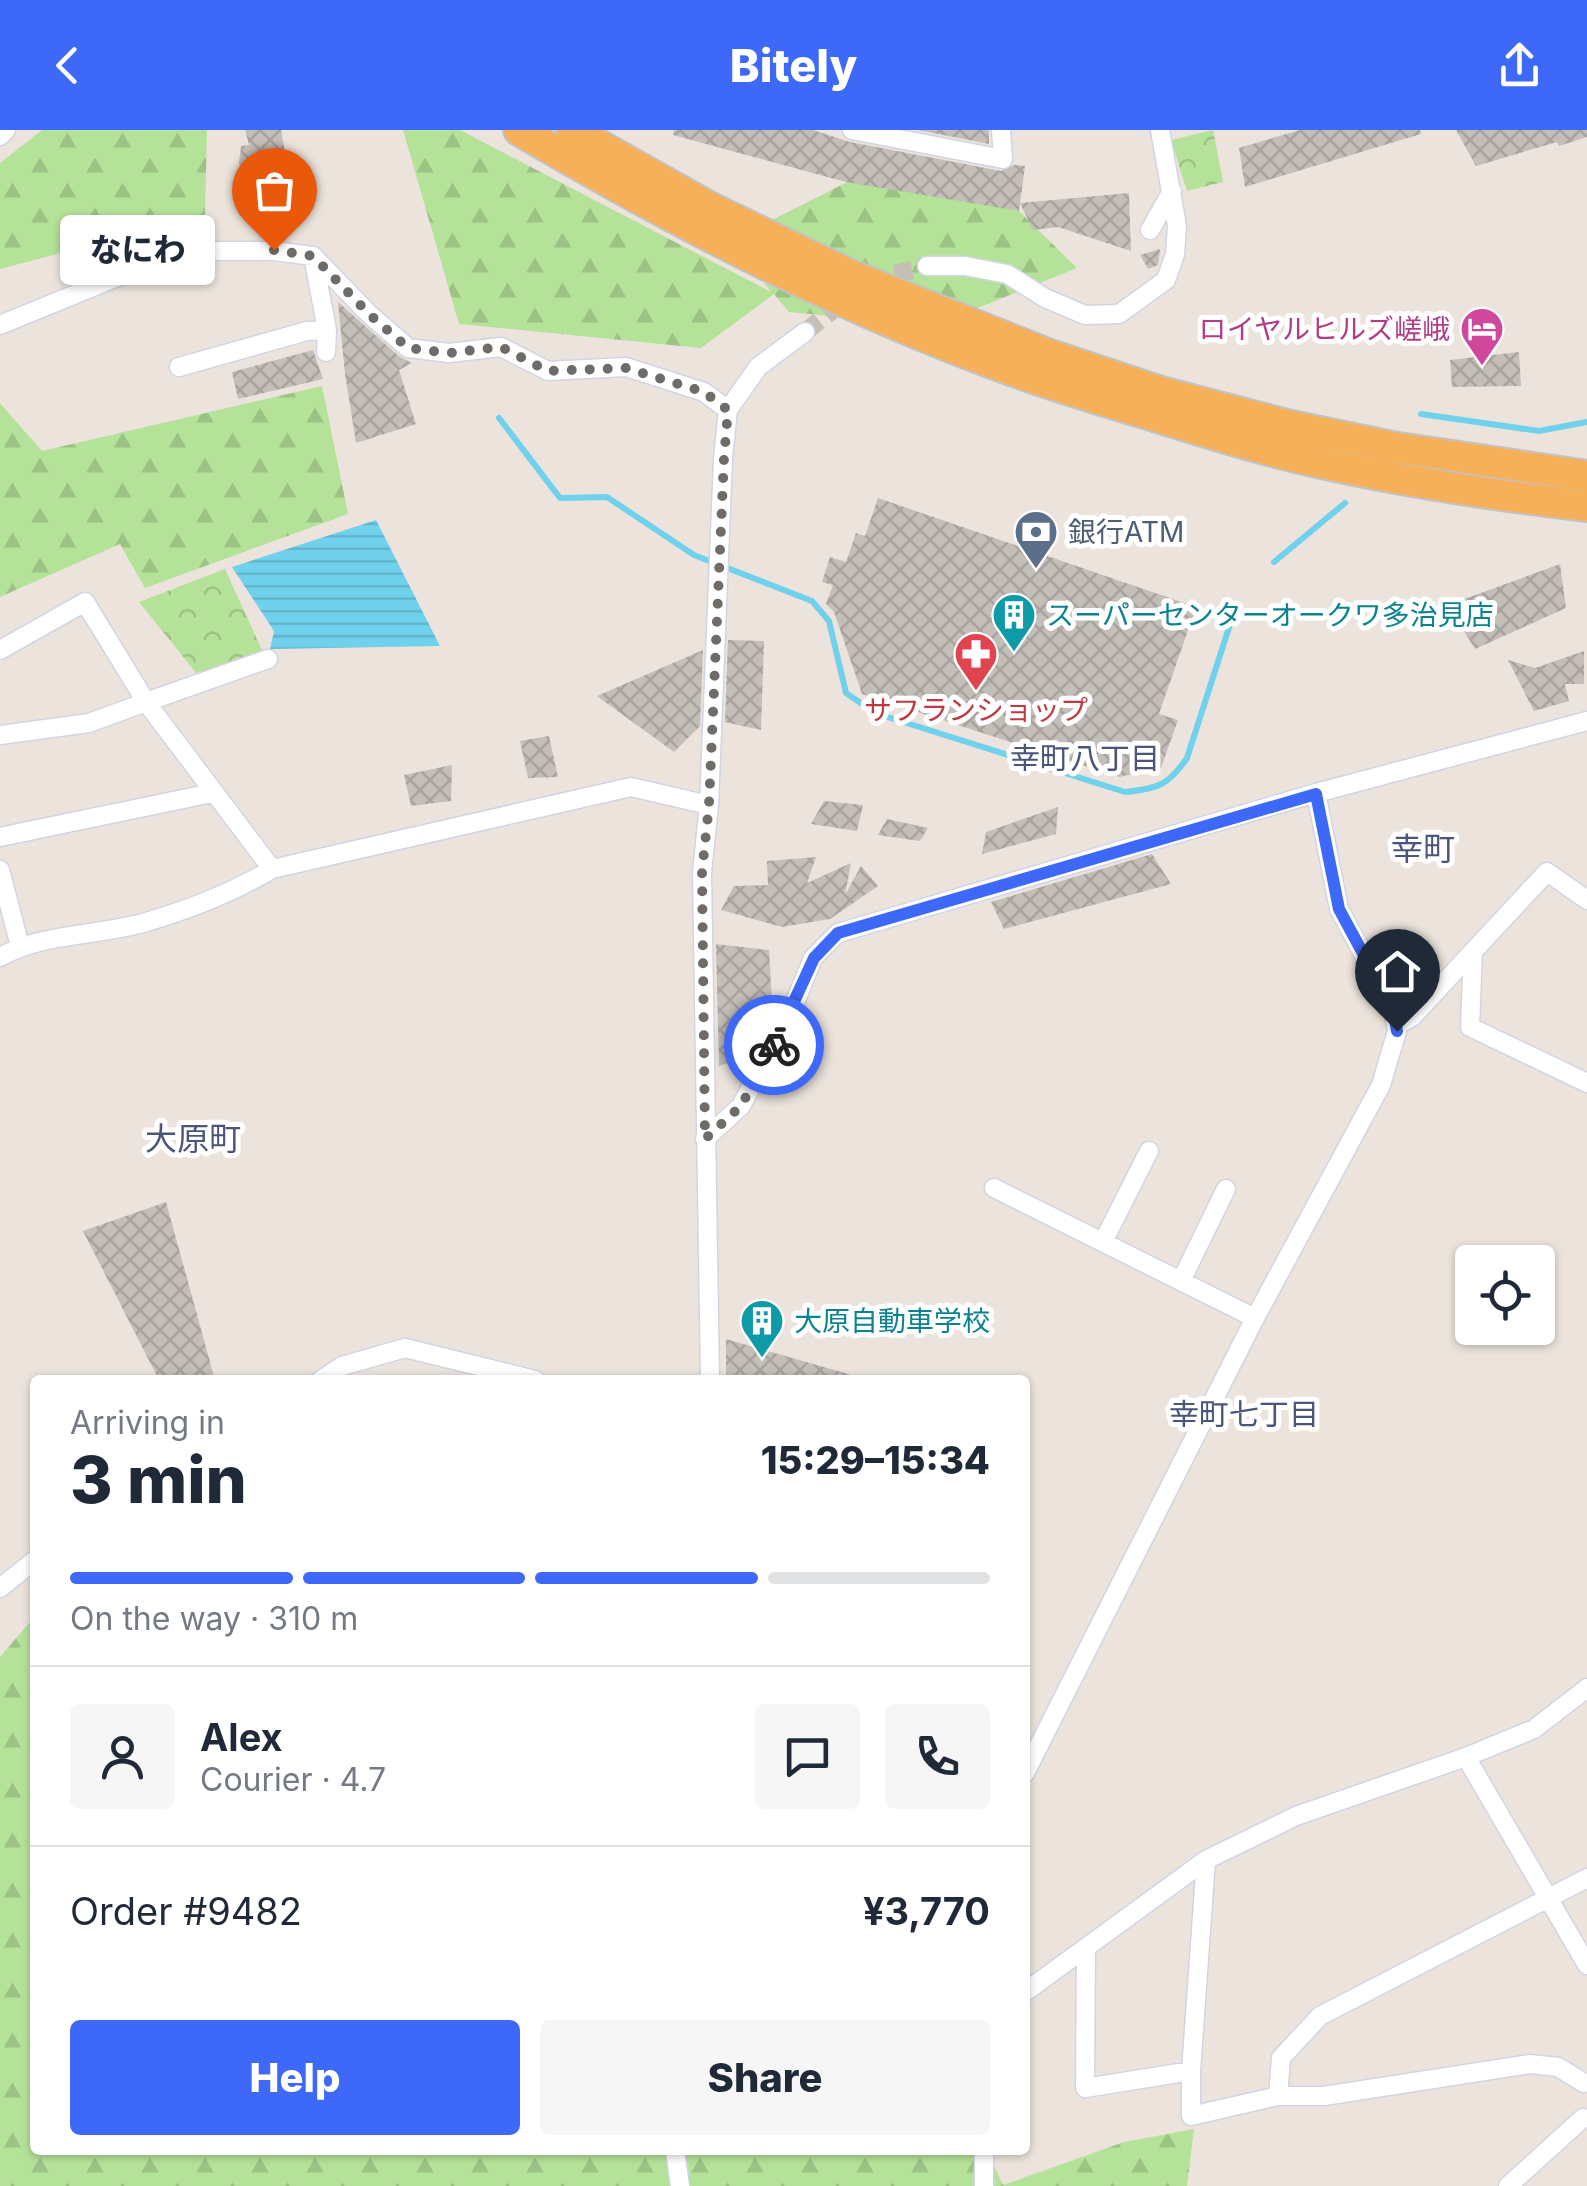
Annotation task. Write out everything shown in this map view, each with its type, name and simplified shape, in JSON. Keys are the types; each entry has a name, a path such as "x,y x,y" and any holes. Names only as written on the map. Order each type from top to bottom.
{"highway":[{"path":"519,130 724,244 858,307 1022,374 1301,459 1415,482 1587,506"},
{"path":"572,130 709,206 852,276 1050,356 1161,392 1290,426 1392,447 1587,476"}],"street":[{"path":"0,136 6,130"},
{"path":"852,130 900,135 1003,159 1001,130"},
{"path":"927,266 964,266 1006,274 1045,298 1086,315 1118,314 1166,280 1176,254 1177,226 1160,130"},
{"path":"1150,230 1172,191"},
{"path":"0,325 180,250 245,249 313,256 408,348 449,353 501,347 548,371 626,368 704,392 728,410"},
{"path":"313,256 327,330 326,352"},
{"path":"179,367 307,330 327,330"},
{"path":"710,1375 702,872 709,805 728,410 758,367 805,332"},
{"path":"0,650 85,602 146,702 272,869"},
{"path":"0,736 89,723 268,659"},
{"path":"705,1139 741,1106 791,1012 814,958 838,933 1587,720"},
{"path":"0,957 20,946 142,924 238,889 272,869 631,788 709,805"},
{"path":"0,837 212,793"},
{"path":"1030,1763 1255,1318 1380,1085 1394,1048 1393,1009 1339,909 1316,794"},
{"path":"0,870 20,946"},
{"path":"1396,1026 1412,1017 1547,872 1587,900"},
{"path":"1473,951 1470,1027 1587,1082"},
{"path":"1103,1242 1149,1150"},
{"path":"994,1188 1255,1318"},
{"path":"1181,1281 1226,1189"},
{"path":"328,1375 342,1366 405,1348 514,1375"},
{"path":"0,1588 30,1564"},
{"path":"1030,1988 1206,1860 1296,1816 1534,1729 1587,1688"},
{"path":"1466,1756 1587,1965"},
{"path":"1206,1860 1191,2071 1192,2116 1278,2096 1324,2096 1530,2064 1558,2068 1585,2082 1585,2123 1508,2186"},
{"path":"1278,2096 1281,2058 1320,2016 1587,1878"},
{"path":"1086,1949 1085,2088 1191,2071"},
{"path":"676,2155 680,2186"},
{"path":"984,2155 984,2186"}],"green space":[{"path":"42,130 207,130 205,215 0,269 0,163"},
{"path":"403,130 460,130 771,292 732,240 875,168 1019,211 1077,268 933,326 789,312 774,294 701,348 459,324"},
{"path":"1213,130 1223,182 1187,191 1171,140"},
{"path":"322,386 348,514 145,588 120,544 0,597 0,403 42,451"},
{"path":"225,569 263,652 197,674 139,602"},
{"path":"30,1622 30,2155 989,2155 1003,2185 1124,2142 1194,2129 1187,2186 0,2186 0,1657"}],"water":[{"path":"376,520 440,646 270,649 274,631 232,567"}],"building":[{"path":"245,130 281,130 292,190 268,196 267,182 249,185 239,164 241,146 249,145"},
{"path":"674,130 813,130 850,142 1001,171 1014,165 1025,166 1019,211 846,182 673,135"},
{"path":"918,130 989,130 989,144"},
{"path":"1300,130 1420,130 1421,134 1245,187 1239,148"},
{"path":"1456,130 1587,130 1587,137 1476,166"},
{"path":"1129,193 1131,251 1058,227 1033,230 1020,203"},
{"path":"1160,249 1158,265 1148,269 1140,255"},
{"path":"338,302 400,357 412,363 399,370 416,424 356,443"},
{"path":"313,350 323,379 238,399 232,372"},
{"path":"1519,352 1521,386 1452,387 1450,360"},
{"name":"スーパーセンターオークワ多治見店","path":"878,498 1196,607 1159,714 1178,720 1161,768 1119,777 862,694 834,612 826,604 833,585 822,582 830,557 846,562 856,533 865,536"},
{"path":"1560,564 1566,608 1475,649 1448,605"},
{"path":"728,640 764,641 761,730 725,722"},
{"path":"703,650 700,726 674,752 597,696"},
{"path":"1584,651 1584,684 1565,684 1569,701 1534,711 1508,660 1535,668"},
{"path":"549,736 558,777 528,778 520,741"},
{"path":"452,765 451,801 411,806 404,775"},
{"path":"824,801 863,805 857,831 811,824"},
{"path":"1058,807 1056,834 982,854 986,832"},
{"path":"887,819 928,828 920,841 878,835"},
{"path":"1152,854 1171,884 1004,929 991,902"},
{"path":"816,857 807,883 851,863 845,895 861,866 878,886 830,919 782,927 721,910 734,886 768,885 767,861"},
{"path":"716,944 769,950 773,1019 756,1052 719,1066"},
{"path":"166,1202 214,1375 156,1375 83,1231"},
{"name":"大原自動車学校","path":"726,1339 852,1375 726,1375"}],"waterway":[{"path":"1421,414 1539,431 1587,422"},
{"path":"499,418 560,498 607,497 694,555 812,601 829,621 846,693 875,713 1125,792 1161,784 1187,758 1233,615"},
{"path":"1274,562 1345,503"}],"tunnel":[{"path":"870,285 927,266"},
{"path":"805,332 848,298"}],"way so far":[{"path":"274,250 313,256 408,348 449,353 501,347 548,371 626,368 704,392 728,410 709,805 702,872 705,1139 741,1106 774,1045"}],"place":[{"name":"なにわ","path":"274,250"},
{"name":"ロイヤルヒルズ嵯峨","path":"1482,367"},
{"name":"銀行ATM","path":"1036,570"},
{"name":"スーパーセンターオークワ多治見店","path":"1014,653"},
{"name":"サフランショップ","path":"976,692"},
{"name":"大原自動車学校","path":"762,1359"}],"district":[{"name":"幸町八丁目","path":"1085,759"},
{"name":"幸町","path":"1423,849"},
{"name":"大原町","path":"193,1139"},
{"name":"幸町七丁目","path":"1244,1415"}],"route":[{"path":"774,1045 814,958 838,933 1316,794 1339,909 1393,1009 1397,1031"}]}
